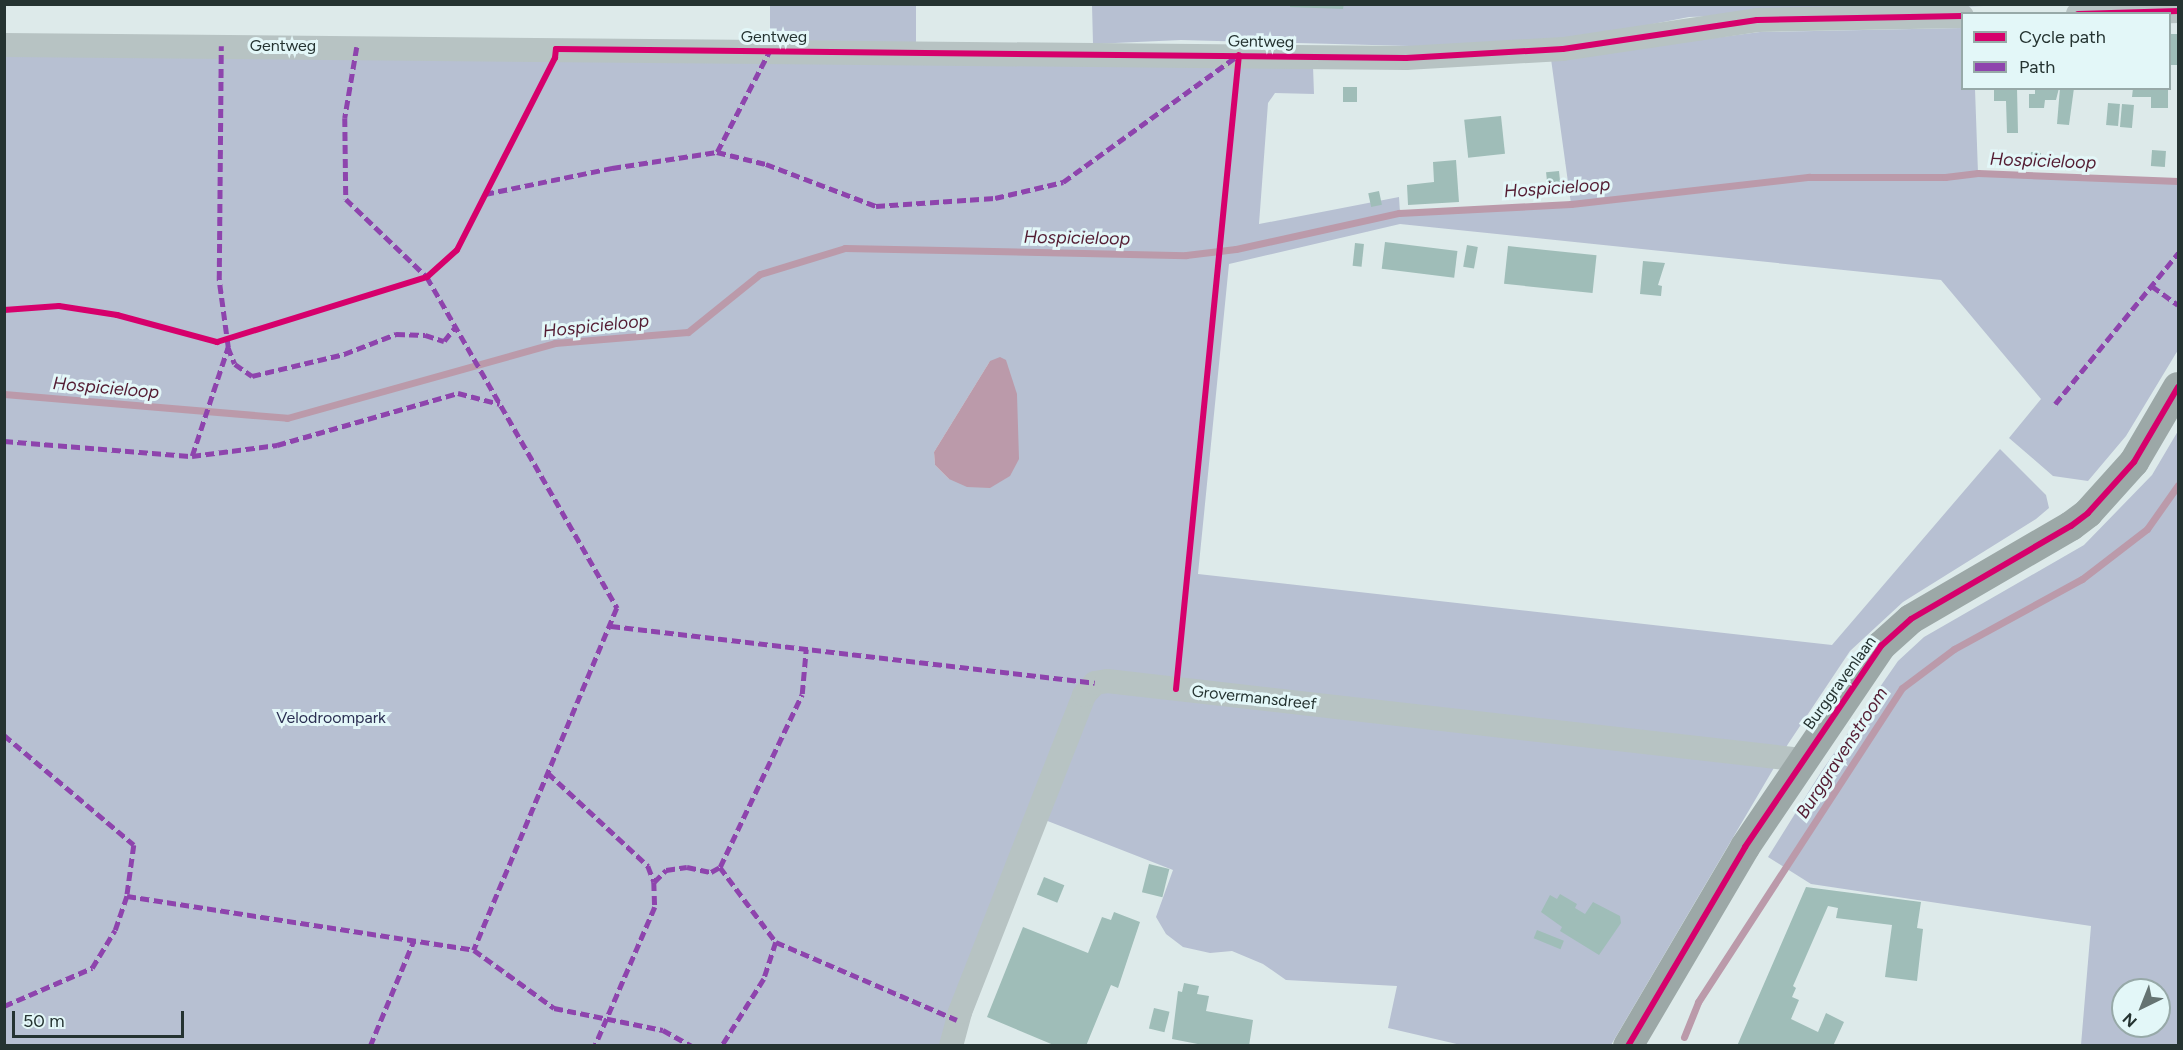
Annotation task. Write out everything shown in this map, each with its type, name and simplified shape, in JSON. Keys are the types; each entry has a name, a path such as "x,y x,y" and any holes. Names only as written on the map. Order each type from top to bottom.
{"main road":[{"name":"Burggravenlaan","path":"1628,1046 1802,760 1881,646 1911,619 2072,526 2088,513 2133,462 2178,387"}],"street":[{"path":"2145,12 2178,11"},
{"name":"Gentweg","path":"4,45 1406,58 1563,49 1757,20 1961,16"},
{"name":"Grovermansdreef","path":"951,1046 960,1012 1080,705 1095,683 1107,681 1802,760"}],"green space":[{"path":"770,5 916,5 916,42 770,42"},
{"path":"1092,5 2010,5 1689,17 1596,35 1446,47 1181,40 1093,44"},
{"name":"Velodroompark","path":"1961,28 1961,90 1975,90 1978,173 2178,181 2178,350 2126,436 2088,481 2053,476 2009,438 2041,399 1941,280 1400,224 1229,264 1198,574 1832,645 2000,449 2046,495 2049,508 2036,519 1903,602 1850,651 1788,744 1611,1045 1461,1045 1388,1028 1397,986 1286,980 1263,964 1232,951 1210,953 1183,947 1166,934 1156,917 1173,870 1045,820 960,1045 5,1046 5,55 1313,66 1314,94 1275,93 1268,103 1259,224 1399,197 1400,213 1571,204 1551,59 1760,32","holes":["990,361 949,479 935,465 934,452"]},
{"path":"2178,431 2178,1045 2081,1045 2091,926 1811,884 1768,857 1821,772 1898,661 1924,637 2084,545 2152,475"}],"shaded area":[{"path":"1000,357 1006,360 1017,394 1019,459 1010,476 990,488 967,487 949,479 935,465 934,452 990,361"}],"building":[{"path":"1290,4 1344,4 1343,9 1290,7"},
{"path":"2171,34 2178,34 2178,65 2171,65"},
{"path":"1343,87 1357,87 1357,102 1343,102"},
{"path":"1994,90 2017,90 2018,133 2007,133 2006,101 1994,101"},
{"path":"2035,90 2058,90 2056,100 2045,100 2044,108 2029,108 2029,94 2035,94"},
{"path":"2060,90 2074,90 2069,125 2057,124"},
{"path":"2133,90 2168,90 2168,108 2151,108 2151,97 2132,97"},
{"path":"2108,103 2120,104 2118,126 2106,125"},
{"path":"2122,104 2134,105 2132,128 2120,127"},
{"path":"1501,116 1505,154 1468,158 1464,120"},
{"path":"2152,150 2166,151 2165,167 2151,166"},
{"path":"2031,152 2041,153 2039,169 2029,168"},
{"path":"1456,160 1459,202 1408,205 1407,185 1434,182 1433,162"},
{"path":"1559,171 1561,191 1548,192 1546,172"},
{"path":"1379,191 1382,205 1371,207 1368,193"},
{"path":"1385,242 1457,251 1454,278 1382,269"},
{"path":"1355,243 1364,244 1362,267 1353,266"},
{"path":"1467,245 1478,247 1474,269 1463,267"},
{"path":"1508,246 1597,255 1593,293 1504,284"},
{"path":"1643,261 1665,263 1658,285 1662,286 1661,296 1640,294"},
{"path":"1149,864 1169,869 1162,897 1142,892"},
{"path":"1044,877 1064,885 1057,903 1037,895"},
{"path":"1806,887 1921,902 1917,928 1923,929 1917,981 1885,977 1892,925 1836,918 1838,908 1828,906 1793,986 1796,988 1792,997 1799,1000 1791,1019 1818,1032 1826,1013 1844,1022 1833,1046 1737,1046"},
{"path":"1560,894 1577,904 1575,908 1585,914 1593,902 1620,916 1621,923 1599,955 1560,931 1562,927 1541,912 1550,895 1557,899"},
{"path":"1114,912 1140,922 1118,988 1111,985 1086,1046 1056,1046 987,1017 1023,927 1088,953 1102,917 1111,920"},
{"path":"1537,930 1564,941 1561,949 1534,938"},
{"path":"1184,983 1199,986 1197,994 1209,996 1206,1011 1253,1020 1249,1046 1208,1046 1172,1039 1178,991 1182,992"},
{"path":"1154,1008 1170,1012 1164,1032 1149,1028"}],"waterway":[{"name":"Hospicieloop","path":"4,394 287,418 555,343 688,332 760,274 845,248 1186,255 1236,249 1399,213 1571,204 1809,177 1945,177 1978,173 2178,181"},
{"name":"Burggravenstroom","path":"1684,1037 1698,1002 1902,688 1954,649 2082,579 2147,529 2178,485"}],"marked path":[{"path":"4,441 192,456 228,347 219,280 221,46"},
{"path":"357,47 345,118 346,199 427,277 617,608 474,950"},
{"path":"717,152 770,50"},
{"path":"485,194 612,168 717,152 766,164 876,206 995,198 1063,182 1237,56"},
{"path":"2055,404 2178,253"},
{"path":"2152,286 2178,305"},
{"path":"228,347 235,364 252,376 344,354 396,334 425,335 444,341 456,326"},
{"path":"192,456 277,445 458,393 500,404"},
{"path":"611,626 1095,683"},
{"path":"654,882 666,870 687,867 711,872 720,867 802,694 806,649"},
{"path":"4,735 134,845 127,896 474,950 554,1008 663,1030 692,1046"},
{"path":"548,773 648,866 654,882 655,907 595,1046"},
{"path":"720,867 776,942 764,979 722,1046"},
{"path":"4,1006 92,968 115,930 127,896"},
{"path":"370,1046 413,942"},
{"path":"776,942 957,1020"}],"cycle path":[{"path":"2145,12 2178,11"},
{"path":"4,310 59,306 117,315 217,342 427,277 457,250 555,58 556,49 1406,58 1563,49 1757,20 1961,16"},
{"path":"1176,689 1239,55"},
{"path":"1628,1046 1745,847 1881,646 1911,619 2071,526 2088,513 2134,462 2178,387"}]}
